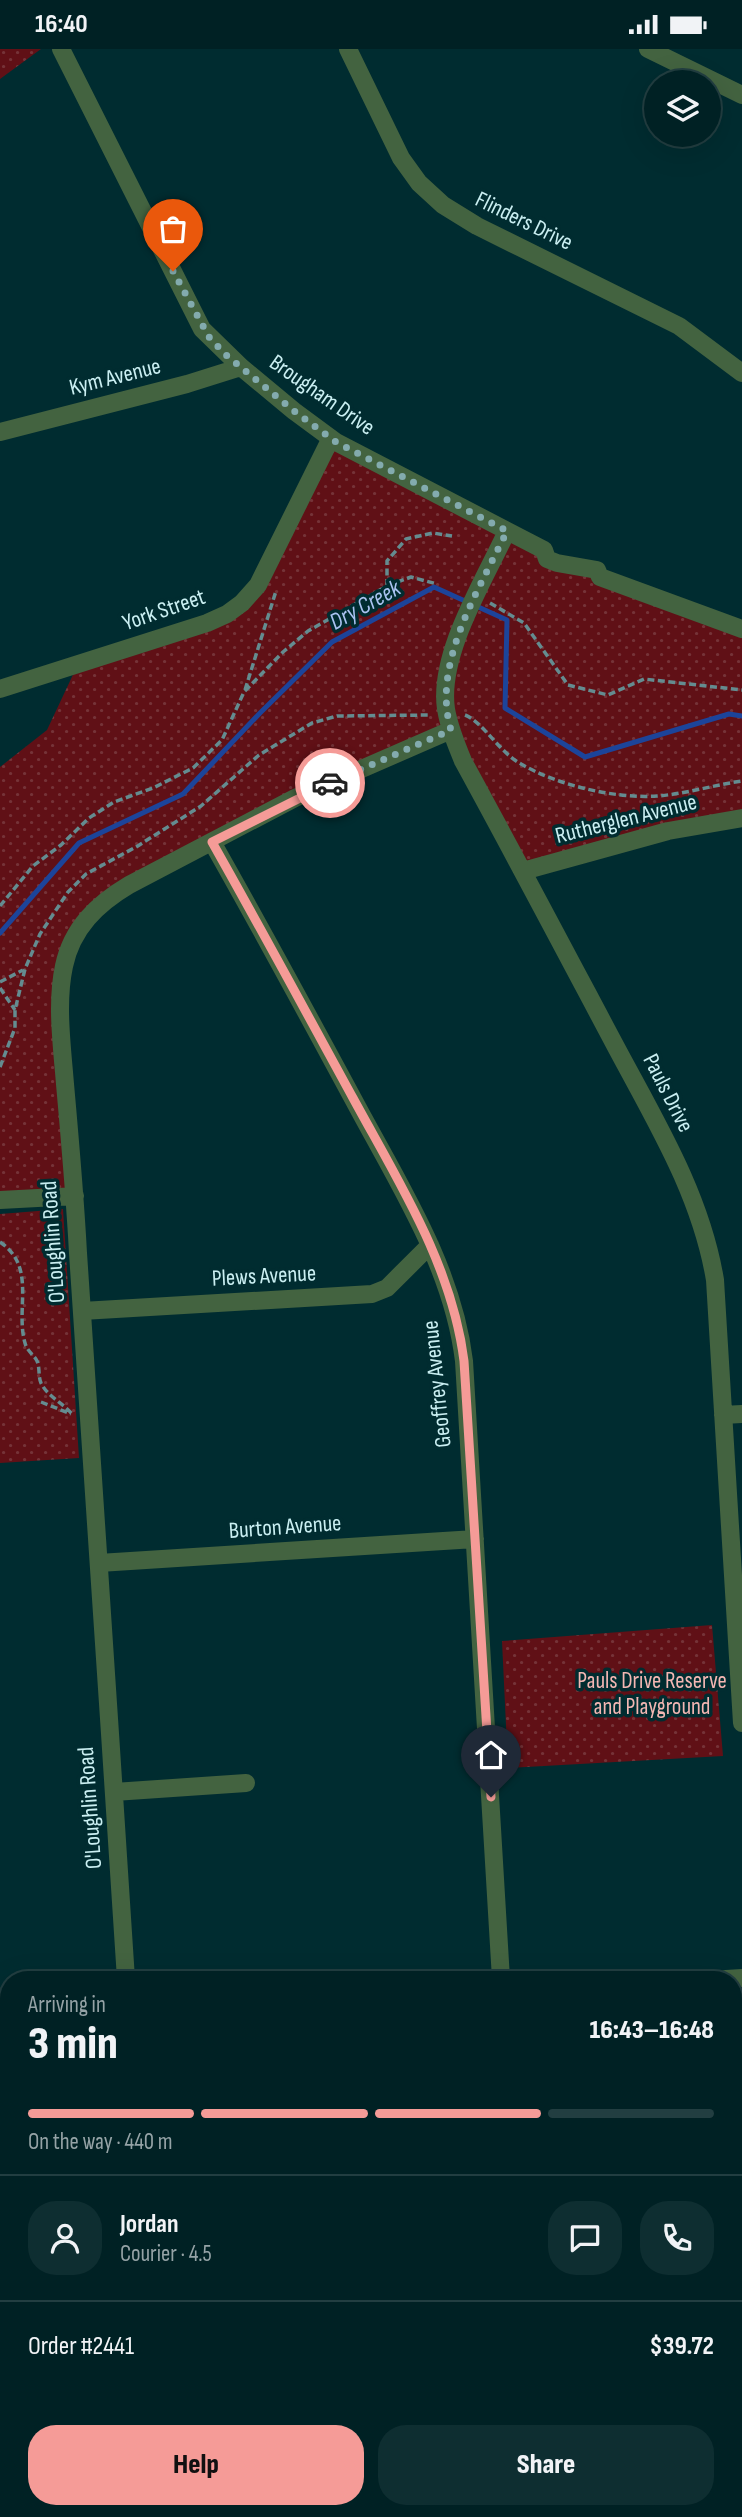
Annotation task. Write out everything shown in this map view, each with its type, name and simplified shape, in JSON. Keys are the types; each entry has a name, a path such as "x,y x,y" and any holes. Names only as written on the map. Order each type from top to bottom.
{"street":[{"name":"Brougham Drive","path":"61,49 202,329 240,367 331,438 544,550 547,559 597,570 600,577 742,629"},
{"name":"Flinders Drive","path":"348,49 401,158 419,183 443,205 477,226 678,325 742,373"},
{"path":"648,49 742,95"},
{"name":"Kym Avenue","path":"0,432 187,384 240,367"},
{"name":"York Street","path":"0,688 207,623 227,614 242,603 258,586 331,438"},
{"name":"Pauls Drive","path":"507,531 453,649 446,677 449,722 463,761 687,1184 701,1217 715,1280 742,1724"},
{"name":"O'Loughlin Road","path":"125,1971 75,1196 63,1056 61,998 67,954 79,928 106,899 295,799 449,722"},
{"name":"Rutherglen Avenue","path":"523,871 668,831 742,818"},
{"name":"Geoffrey Avenue","path":"212,842 279,960 416,1216 450,1294 461,1336 501,1971"},
{"path":"0,1200 75,1196"},
{"name":"Plews Avenue","path":"82,1311 372,1294 387,1288 430,1245"},
{"path":"723,1415 742,1414"},
{"name":"Burton Avenue","path":"99,1563 475,1539"},
{"path":"114,1792 246,1783"}],"path":[{"path":"387,586 387,561 407,539 433,533 452,537"},
{"path":"0,905 33,866 61,845 89,818 114,802 153,788 193,768 222,740 244,692 276,592 275,554"},
{"path":"244,692 308,631 387,586 411,577 437,584"},
{"path":"489,603 524,623 568,685 608,695 644,678 742,690"},
{"path":"0,1067 15,1028 15,1010 24,969 40,934 68,892 86,874 136,847 201,806 259,755 312,723 337,716 449,722 461,714 469,716 510,758 523,765 590,789 619,795 656,796 742,782"},
{"path":"0,982 24,969"},
{"path":"0,988 15,1010"},
{"path":"0,1242 12,1252 23,1276 21,1315 25,1347 37,1362 42,1384 73,1415"},
{"path":"41,1402 79,1418"}],"green space":[{"path":"0,49 41,49 0,79"},
{"path":"331,438 544,550 742,627 742,820 523,871 449,724 106,899 63,969 75,1196 0,1200 0,767 47,730 78,664 207,623 252,592"},
{"path":"63,1209 79,1458 0,1463 0,1214"},
{"name":"Pauls Drive Reserve and Playground","path":"712,1625 723,1756 508,1768 502,1641"}],"waterway":[{"name":"Dry Creek","path":"0,933 79,843 183,794 332,642 434,587 507,620 505,708 585,757 729,714 742,716"}],"way so far":[{"path":"173,271 202,329 226,355 294,411 336,442 507,531 449,662 445,693 451,730 330,783"}],"route":[{"path":"330,783 212,842 279,960 416,1216 450,1294 461,1336 464,1361 491,1797"}]}
